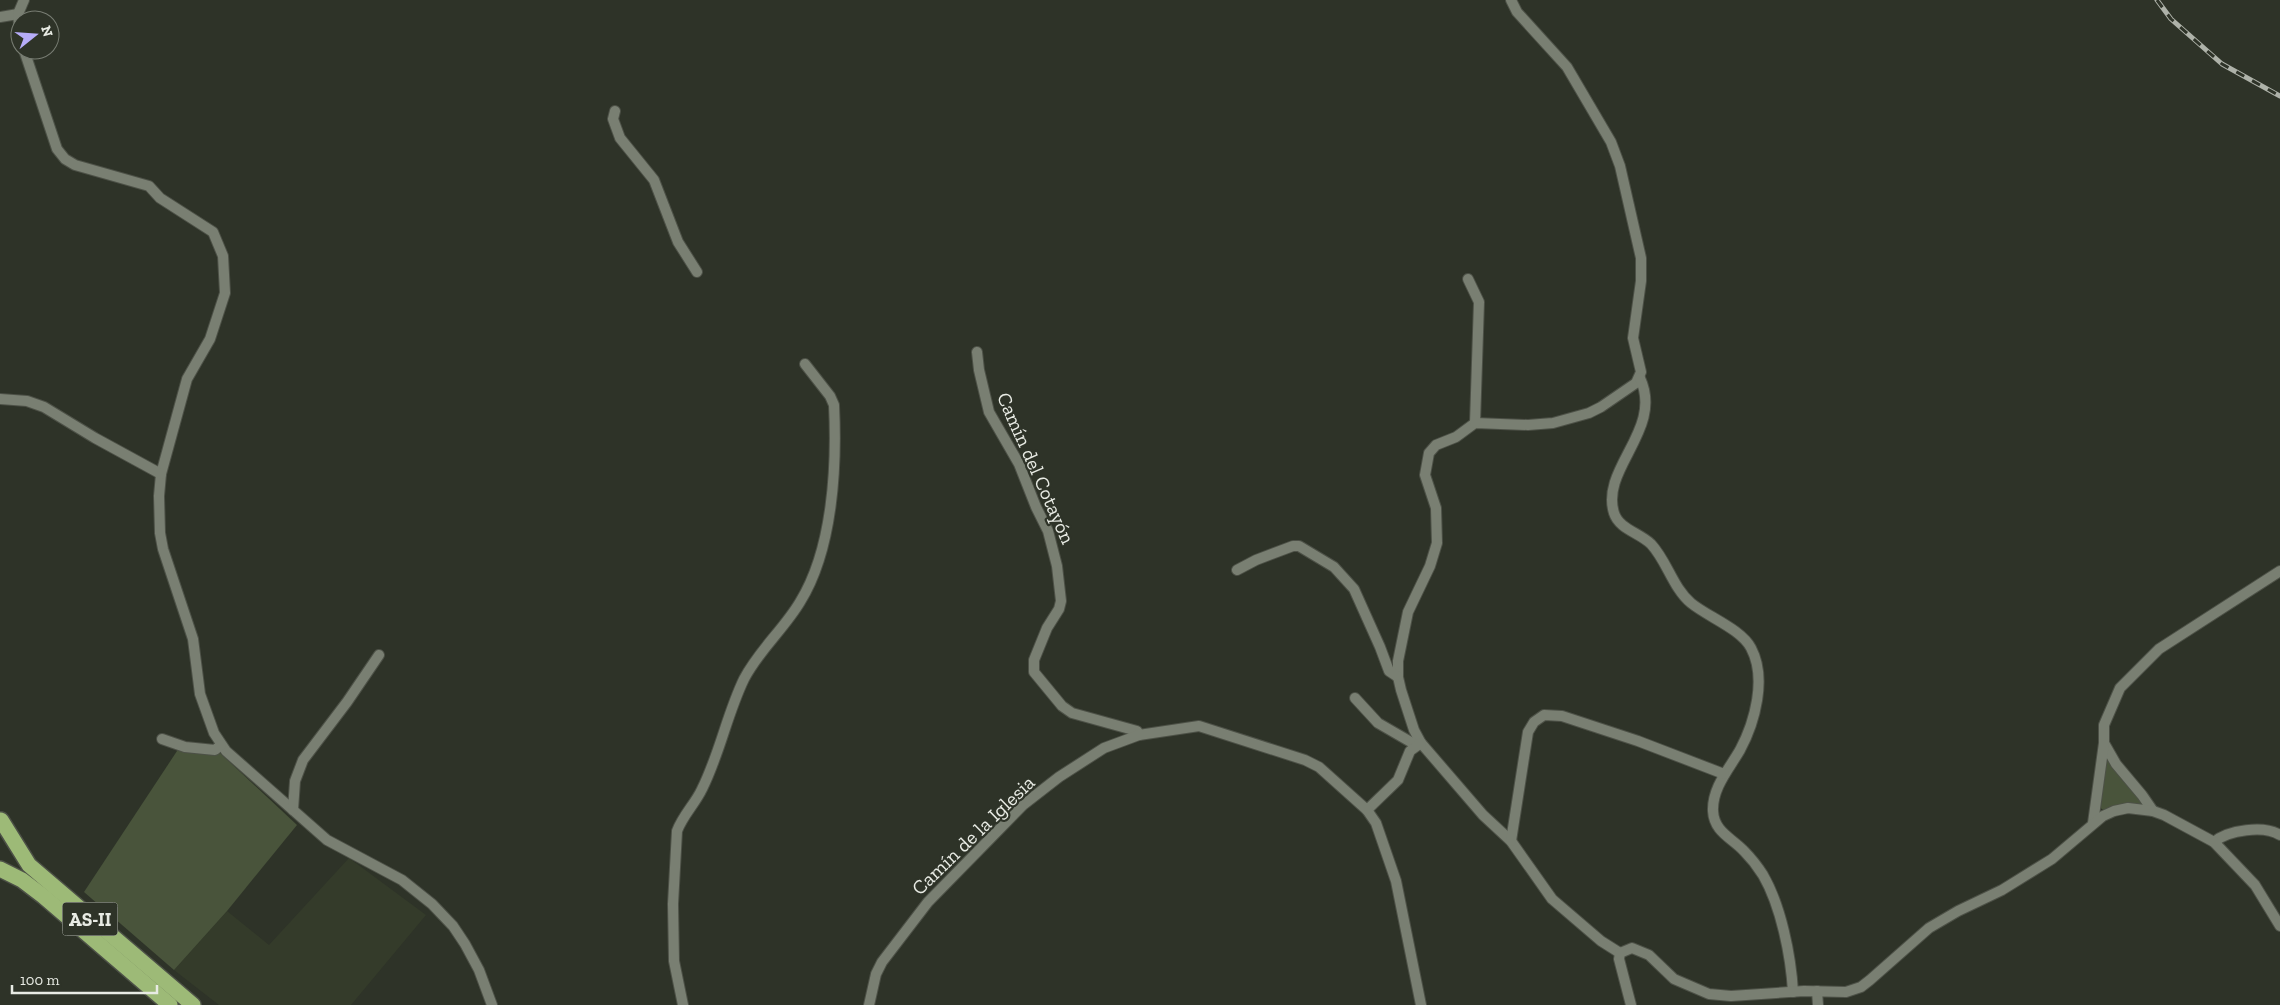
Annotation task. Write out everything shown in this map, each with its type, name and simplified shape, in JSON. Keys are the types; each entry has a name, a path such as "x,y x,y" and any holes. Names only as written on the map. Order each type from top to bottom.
{"highway":[{"name":"AS-II","path":"1,817 29,866 192,1005"},
{"name":"AS-II","path":"0,869 22,880 43,896 170,1005"}],"street":[{"path":"1511,0 1517,12 1568,67 1611,142 1620,166 1641,258 1641,281 1633,338 1641,366 1640,378 1645,392 1647,407 1641,428 1630,448 1612,497 1615,516 1622,525 1653,546 1680,590 1690,602 1744,639 1756,660 1759,685 1753,716 1741,749 1724,774 1718,787 1713,809 1714,820 1721,832 1746,852 1771,892 1790,962 1793,992"},
{"path":"27,60 58,150 65,159 75,165 149,186 160,198 213,232 224,256 225,293 210,339 187,379 162,474 160,533 163,549 193,639 200,694 204,708 221,745 306,824 327,840 402,880 432,904 453,926 465,944 479,970 492,1005"},
{"path":"616,110 613,119 620,138 654,180 678,242 697,272"},
{"path":"1468,279 1479,302 1475,423"},
{"name":"Camín del Cotayón","path":"977,352 979,370 989,412 1019,464 1048,531 1058,566 1061,601 1059,609 1047,628 1034,660 1034,672 1062,706 1072,713 1119,725 1137,731 1139,735"},
{"path":"683,1005 674,961 673,904 677,831 681,819 702,790 752,663 802,600 824,542 830,512 834,475 834,405 830,396 805,364"},
{"path":"1418,744 1398,677 1398,661 1403,627 1430,566 1437,543 1436,508 1426,475 1429,453 1436,445 1456,437 1475,423 1528,425 1562,420 1601,407 1640,378"},
{"path":"0,399 27,401 44,407 95,438 162,474"},
{"path":"1237,570 1256,560 1293,546 1299,546 1334,567 1354,589 1389,671 1398,677"},
{"path":"2093,822 2104,743 2104,725 2120,688 2159,650 2187,630 2280,572"},
{"path":"293,810 295,780 303,760 347,702 379,655"},
{"path":"1355,698 1378,723 1418,744 1483,815 1511,841 1552,899 1601,941 1620,953"},
{"path":"1511,841 1528,732 1534,722 1544,715 1551,714 1570,719 1638,741 1724,774"},
{"name":"Camín de la Iglesia","path":"869,1005 876,974 889,950 928,902 1023,805 1059,777 1104,748 1139,735 1199,726 1210,728 1319,767 1367,810 1376,823 1386,853 1392,864 1421,1005"},
{"path":"162,739 185,747 215,750 221,745"},
{"path":"2104,743 2116,764 2142,794 2153,811"},
{"path":"1367,810 1398,780 1410,751 1418,744"},
{"path":"1620,953 1632,948 1642,952 1674,979 1709,994 1750,996 1793,992 1846,992 1861,987 1929,928 1958,911 2002,890 2044,864 2083,833 2093,822 2114,811 2128,808 2153,811 2214,842 2255,885 2280,926"},
{"path":"2214,842 2223,836 2256,829 2269,830 2280,835"},
{"path":"1620,953 1619,964 1631,1005"},
{"path":"1817,991 1818,1005"}],"shaded area":[{"path":"179,748 220,753 297,825 227,911 174,970 84,892"},
{"path":"2109,751 2144,804 2134,810 2110,812 2100,808 2101,753"},
{"path":"349,858 426,915 351,1005 219,1005 174,970 227,911 269,945"}],"railway":[{"path":"2157,0 2171,19 2222,64 2280,96"}]}
